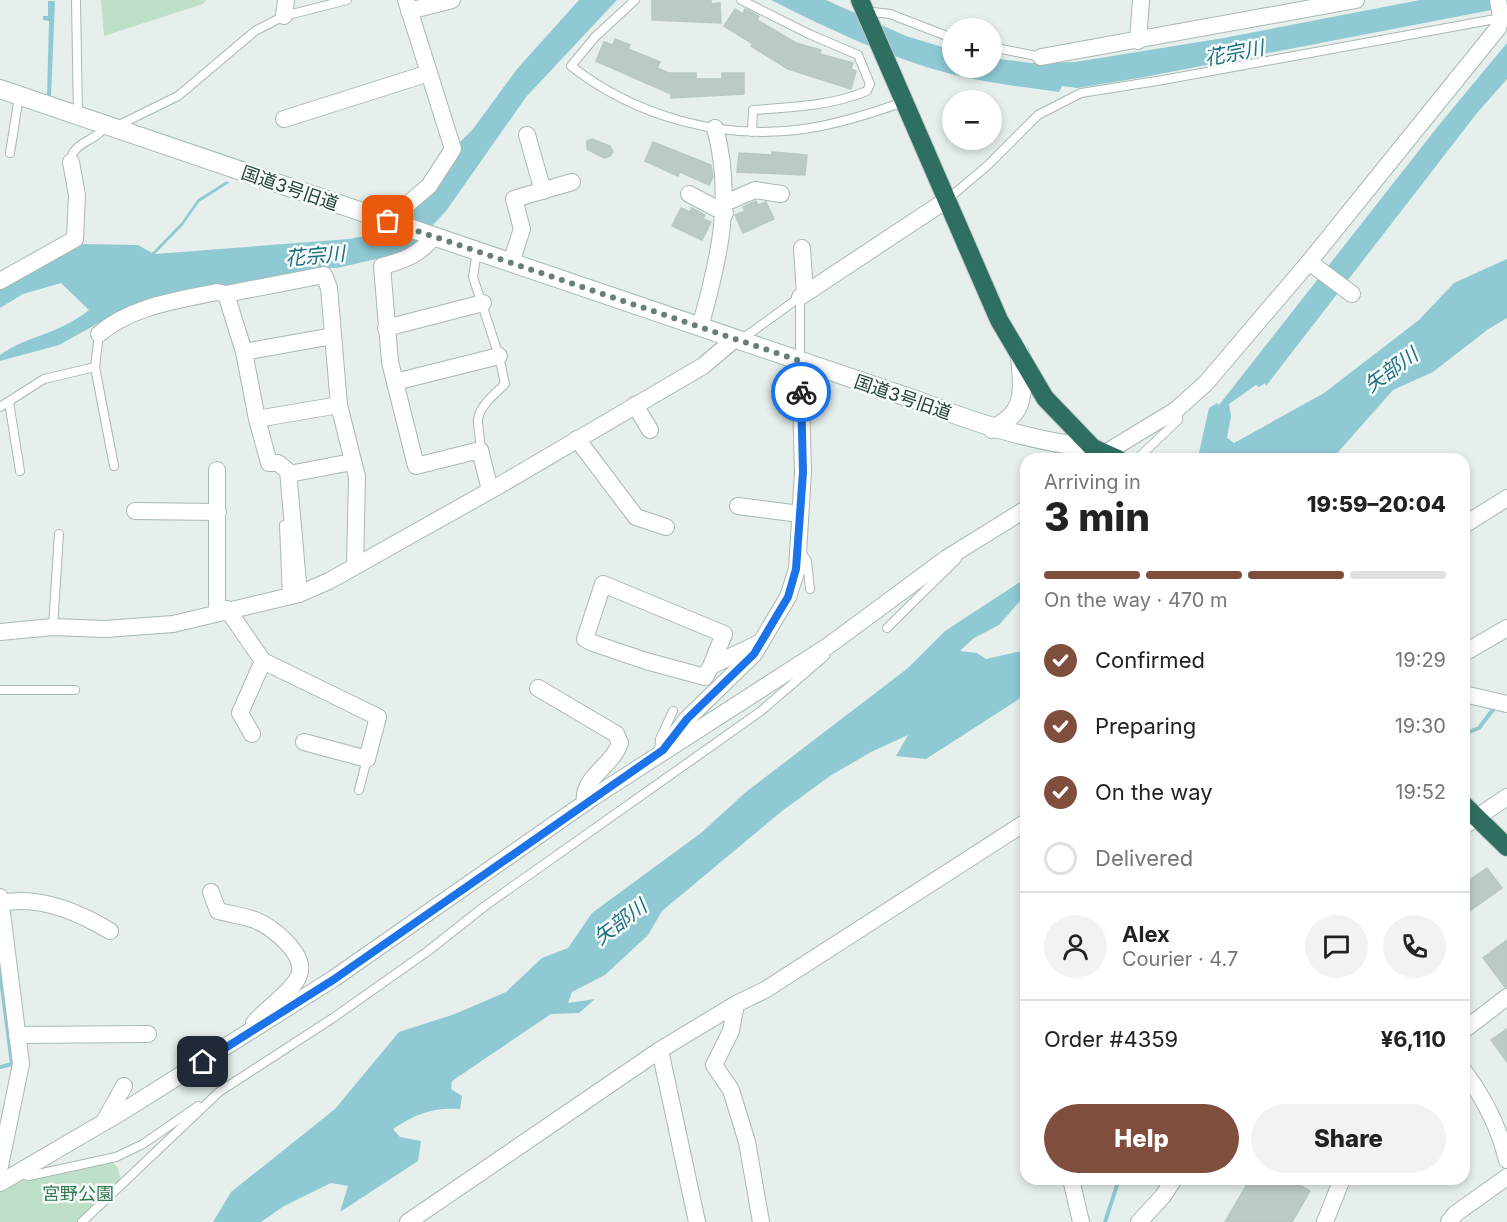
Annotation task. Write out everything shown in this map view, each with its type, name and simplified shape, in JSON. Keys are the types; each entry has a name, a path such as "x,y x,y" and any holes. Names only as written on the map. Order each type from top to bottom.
{"highway":[{"path":"864,8 999,320 1045,398 1103,453"},
{"path":"1471,822 1507,847"}],"street":[{"path":"391,222 429,186 453,149 407,5 452,0"},
{"path":"1138,41 1141,0"},
{"path":"1041,57 1356,0"},
{"path":"1110,453 1178,408 1206,383 1309,262 1498,28 1501,18 1498,0"},
{"path":"284,119 429,73"},
{"name":"国道3号旧道","path":"0,89 800,361 992,429 1092,453"},
{"path":"700,327 717,269 725,208 720,147 715,128"},
{"path":"527,135 543,191"},
{"path":"0,281 75,239 77,203 70,162"},
{"path":"511,262 522,229 514,199 572,182"},
{"path":"725,208 755,190 781,194"},
{"path":"689,195 725,208"},
{"path":"803,295 948,199"},
{"path":"432,236 426,248 410,257 382,266 386,328 395,382 416,466 480,450 490,490"},
{"path":"802,248 803,295"},
{"path":"1309,262 1352,294"},
{"path":"99,334 111,323 137,310 217,292 226,294 324,275 329,288 339,405 357,477 355,565"},
{"path":"226,294 243,352 269,463 278,463 289,474 293,595"},
{"path":"386,328 483,303"},
{"path":"243,352 333,336"},
{"path":"0,632 53,627 105,629 161,625 293,595 329,581 703,366 737,340"},
{"path":"992,429 1007,422 1020,405 1020,354"},
{"path":"395,382 500,356"},
{"path":"661,752 687,719 754,654 788,597 796,569 803,472 800,361"},
{"path":"257,419 339,405"},
{"path":"635,405 650,430"},
{"path":"577,439 636,517 644,511 666,527"},
{"path":"289,474 352,462"},
{"path":"217,470 222,610 263,661 384,720 367,759 304,742"},
{"path":"1470,521 1507,498"},
{"path":"738,506 800,514"},
{"path":"135,511 218,512"},
{"path":"0,1183 103,1123 333,980 585,803 828,646 947,558 1020,513"},
{"path":"711,666 724,634 603,584 585,639 646,661 705,677 711,666 760,642"},
{"path":"1470,650 1507,628"},
{"path":"252,734 240,713 263,661"},
{"path":"538,688 616,734 620,743 618,752 586,786 585,803"},
{"path":"1470,696 1507,704"},
{"path":"1471,822 1507,796"},
{"path":"408,1222 660,1050 735,1004 765,990 1020,826"},
{"path":"211,892 218,911 256,921 277,934 300,963 299,975 293,984 260,1016 242,1038"},
{"path":"0,897 21,1064 0,1166"},
{"path":"1,903 20,899 77,911 110,931"},
{"path":"1470,1025 1507,997"},
{"path":"735,1004 731,1031 714,1065 731,1090 747,1142 761,1222"},
{"path":"18,1035 148,1034"},
{"path":"660,1050 697,1222"},
{"path":"1470,1079 1479,1091 1501,1137 1507,1160"},
{"path":"103,1123 124,1086"},
{"path":"1449,1222 1455,1214 1507,1177"},
{"path":"1072,1185 1081,1222"},
{"path":"1139,1222 1170,1185"},
{"path":"1325,1222 1340,1185"}],"lane":[{"path":"76,0 78,116"},
{"path":"70,162 75,150 108,126 178,96 285,8 347,0"},
{"path":"635,0 595,37 570,66 628,102 685,123 752,132 804,129 865,115 906,101"},
{"path":"741,0 809,34 858,55 870,84 867,91 856,95 808,106 753,110 752,132"},
{"path":"864,8 891,14 942,34"},
{"path":"948,199 988,165 1038,115 1082,93 1501,18"},
{"path":"1002,48 1041,57"},
{"path":"10,153 19,96"},
{"path":"477,251 473,277 500,356 505,384 481,410 478,421 482,437 480,450"},
{"path":"737,340 803,295"},
{"path":"800,361 803,295"},
{"path":"99,334 95,367 114,466"},
{"path":"0,407 44,379 95,367"},
{"path":"9,402 20,471"},
{"path":"1143,453 1178,420 1178,408"},
{"path":"284,525 293,595"},
{"path":"53,627 59,534"},
{"path":"887,628 977,541"},
{"path":"798,545 807,561 810,589"},
{"path":"17,1173 29,1176 116,1157 143,1144 333,1018 485,906 761,711 830,651 828,646"},
{"path":"0,690 75,690"},
{"path":"661,752 660,739 673,711"},
{"path":"358,790 367,759"},
{"path":"82,1222 219,1092"}],"green space":[{"path":"101,0 206,0 203,4 104,36"},
{"name":"宮野公園","path":"110,1160 118,1168 122,1187 89,1222 0,1222 0,1189 16,1179"}],"water":[{"name":"花宗川","path":"579,0 617,0 526,97 446,211 412,247 398,254 337,268 318,268 152,299 124,309 59,345 0,361 0,355 11,348 66,325 89,310 61,283 23,294 0,308 0,288 82,244 138,245 152,253 182,222 198,199 227,181 229,183 199,202 183,225 155,254 349,239 389,231 407,216 430,189 457,145 473,129 517,69"},
{"path":"771,0 826,0 906,36 942,47 942,72 892,55"},
{"name":"花宗川","path":"1420,0 1507,0 1507,7 1139,78 1077,88 1062,86 1059,92 968,78 1002,78 1002,59 1031,63 1075,62 1224,38"},
{"path":"48,1 55,1 51,96 47,96 49,21 43,20 43,16 48,16"},
{"name":"矢部川","path":"1507,43 1507,79 1477,113 1266,386 1265,383 1259,387 1256,385 1229,404 1231,416 1227,438 1234,443 1324,393 1419,320 1454,283 1507,259 1507,318 1487,330 1433,372 1393,390 1337,453 1199,453 1209,408 1217,403 1219,405 1439,125"},
{"name":"矢部川","path":"1020,582 1020,601 999,625 974,638 960,651 977,653 986,659 1020,651 1020,698 926,759 896,756 908,735 871,752 830,776 782,811 662,911 648,935 605,975 572,992 568,1003 595,999 579,1013 551,1014 452,1081 451,1089 462,1096 460,1109 441,1109 425,1113 393,1129 400,1137 421,1141 418,1161 340,1212 348,1186 331,1183 284,1206 261,1222 213,1222 231,1192 335,1109 399,1032 455,1014 506,992 542,958 568,948 592,913 701,833 746,792 908,668 945,631"}],"building":[{"path":"652,0 711,0 711,4 720,3 721,23 652,20"},
{"path":"735,9 743,14 745,9 759,16 757,20 796,43 821,50 820,54 853,63 851,69 856,71 851,89 788,69 751,46 753,44 724,26"},
{"path":"615,39 630,45 628,49 660,62 657,68 669,73 696,73 696,79 722,79 722,73 744,73 744,94 671,98 671,94 596,61 604,42 613,45"},
{"path":"592,139 610,146 613,152 610,156 604,158 587,149 587,141"},
{"path":"653,142 711,165 713,177 709,185 680,172 678,176 645,161"},
{"path":"772,152 807,155 805,175 737,172 739,153 772,155"},
{"path":"756,201 758,205 766,202 774,219 743,233 735,215 745,211 743,207"},
{"path":"681,208 690,212 692,208 705,215 703,219 711,222 702,240 672,226"},
{"path":"1487,868 1502,888 1470,911 1470,880"},
{"path":"1507,940 1507,987 1505,987 1483,958"},
{"path":"1507,1029 1507,1062 1491,1040"},
{"path":"1247,1185 1300,1185 1310,1191 1292,1222 1225,1222"}],"waterway":[{"path":"1470,732 1479,728 1495,707"},
{"path":"0,972 12,1064 0,1067"},
{"path":"1105,1222 1117,1185"}],"way so far":[{"path":"388,221 800,361 801,392"}],"route":[{"path":"203,1062 333,980 663,750 687,719 754,654 788,597 796,569 803,472 801,392"}]}
